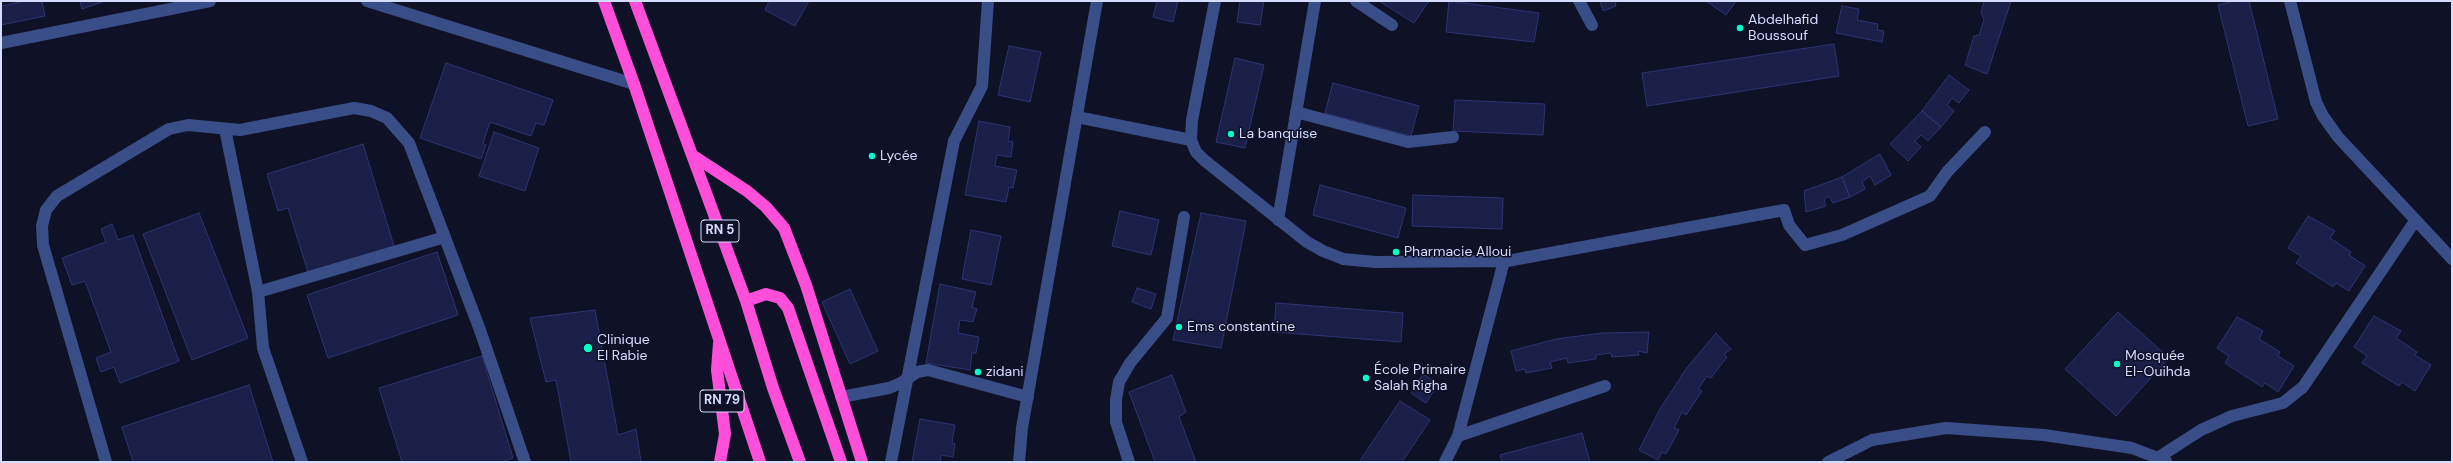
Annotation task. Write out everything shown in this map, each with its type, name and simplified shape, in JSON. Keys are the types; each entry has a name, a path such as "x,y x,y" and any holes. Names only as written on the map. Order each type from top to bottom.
{"highway":[{"name":"RN 5","path":"604,1 634,84 760,462"},
{"name":"RN 5","path":"635,1 746,301 773,388 800,462"},
{"path":"692,155 747,191 766,207 784,228 806,285 862,462"},
{"path":"746,301 766,294 780,298 788,308 841,462"},
{"name":"RN 79","path":"719,340 718,370 725,434 720,462"}],"street":[{"path":"1,43 210,1"},
{"path":"367,1 634,84"},
{"path":"891,462 954,141 982,86 988,1"},
{"path":"1019,462 1028,397 1097,1"},
{"path":"1215,1 1192,120 1191,140 1204,160 1278,220 1323,252 1343,259 1375,262 1504,261 1784,210 1789,225 1805,245 1829,240 1930,196 1947,172 1985,132"},
{"path":"1278,220 1315,1"},
{"path":"1356,1 1392,25"},
{"path":"1579,1 1592,25"},
{"path":"2290,1 2316,102 2323,116 2338,137 2452,259"},
{"path":"106,462 43,245 42,226 46,210 57,196 169,129 188,125 240,130 262,128 338,109 354,108 371,111 387,118 409,144 480,330 525,462"},
{"path":"1296,112 1408,142 1453,137"},
{"path":"1077,117 1191,140"},
{"path":"225,129 258,292 263,348 302,462"},
{"path":"1129,462 1116,422 1116,400 1119,382 1130,363 1167,318 1184,217"},
{"path":"1828,462 1872,440 1946,428 2044,434 2132,448 2163,460 2201,430 2232,416 2283,403 2302,387 2415,221"},
{"path":"258,292 445,237"},
{"path":"1445,462 1458,436 1504,261"},
{"path":"841,397 889,388 907,380 917,372 928,370 1028,397"},
{"path":"1458,436 1605,386"}],"building":[{"path":"26,1 42,1 45,16 1,25 1,6"},
{"path":"80,1 105,1 82,9"},
{"path":"769,1 809,1 795,26 765,10"},
{"path":"1157,1 1178,1 1173,22 1153,17"},
{"path":"1240,1 1264,1 1260,25 1237,22"},
{"path":"1379,1 1429,1 1414,23"},
{"path":"1449,1 1539,13 1534,42 1446,32"},
{"path":"1600,1 1615,1 1616,6 1603,11"},
{"path":"1706,1 1736,1 1726,15"},
{"path":"1984,1 2011,1 1987,74 1965,65 1974,36 1979,35 1984,20 1981,13"},
{"path":"2234,1 2249,1 2278,119 2248,126 2218,5"},
{"path":"1842,6 1859,9 1857,20 1878,24 1877,30 1884,31 1882,42 1836,33"},
{"path":"1834,44 1839,76 1647,106 1642,73"},
{"path":"1009,46 1041,52 1030,102 998,95"},
{"path":"1235,58 1264,65 1245,148 1216,142"},
{"path":"446,63 553,100 544,125 536,123 531,136 490,122 483,143 486,145 481,159 420,138"},
{"path":"1949,75 1969,90 1959,103 1952,98 1947,105 1954,111 1941,127 1922,111"},
{"path":"1333,83 1419,106 1411,136 1325,113"},
{"path":"1455,100 1545,104 1543,135 1453,131"},
{"path":"1922,111 1941,127 1928,141 1921,135 1915,141 1921,147 1908,161 1890,144"},
{"path":"979,121 1010,127 1008,141 1013,142 1011,157 997,155 995,166 1017,170 1013,188 1009,187 1006,202 965,195"},
{"path":"494,132 539,148 525,191 479,176"},
{"path":"363,144 394,246 308,272 288,208 278,211 267,174"},
{"path":"1880,154 1891,175 1875,185 1870,176 1862,182 1865,189 1850,197 1842,177"},
{"path":"1842,177 1850,197 1833,203 1829,196 1824,199 1826,206 1806,212 1804,191"},
{"path":"1320,185 1406,208 1398,238 1313,215"},
{"path":"1413,195 1503,198 1502,229 1412,226"},
{"path":"1120,211 1159,220 1151,255 1112,246"},
{"path":"199,213 248,338 192,360 143,234"},
{"path":"1201,213 1246,221 1221,348 1173,340"},
{"path":"2308,216 2335,231 2330,238 2351,252 2349,255 2365,266 2349,291 2336,283 2333,287 2296,263 2301,256 2288,248"},
{"path":"112,224 118,240 133,235 179,361 120,383 114,367 101,372 96,358 111,352 85,281 72,285 62,258 106,242 101,229"},
{"path":"971,230 1001,236 991,285 962,279"},
{"path":"437,252 458,315 328,358 307,295"},
{"path":"940,284 976,292 972,307 977,309 973,322 960,320 958,333 979,337 976,353 972,353 970,370 926,363"},
{"path":"1137,288 1156,294 1151,309 1132,302"},
{"path":"850,289 878,351 850,364 822,302"},
{"path":"1276,303 1403,313 1401,342 1274,332"},
{"path":"595,310 618,435 636,429 641,462 571,462 556,380 546,382 530,318"},
{"name":"Mosquée El-Ouihda","path":"2118,312 2169,358 2116,416 2065,369"},
{"path":"2374,316 2401,331 2396,338 2417,352 2415,355 2431,365 2415,391 2402,382 2399,386 2362,363 2367,356 2354,347"},
{"path":"2237,317 2263,331 2259,339 2280,352 2278,356 2294,366 2278,392 2265,383 2262,387 2225,363 2229,356 2217,348"},
{"path":"1649,332 1647,353 1638,351 1639,355 1612,357 1611,353 1596,355 1596,359 1568,363 1567,358 1550,362 1552,368 1526,373 1525,369 1516,371 1511,351 1556,339 1602,333"},
{"path":"1716,333 1731,349 1724,354 1727,357 1711,378 1707,376 1698,389 1702,391 1686,415 1682,412 1674,428 1679,430 1666,454 1662,452 1658,460 1639,450 1660,409 1686,369"},
{"path":"482,356 513,458 501,462 402,462 379,388"},
{"path":"1423,374 1438,384 1426,403 1411,393"},
{"path":"1172,375 1186,412 1179,417 1196,462 1155,462 1129,392"},
{"path":"249,385 273,462 133,462 122,427"},
{"path":"1400,401 1430,420 1402,462 1359,462"},
{"path":"920,419 955,425 952,443 955,444 953,457 941,455 940,462 912,462"},
{"path":"1582,433 1590,462 1502,462 1500,455"}],"place":[{"name":"Abdelhafid Boussouf","path":"1740,28"},
{"name":"La banquise","path":"1231,134"},
{"name":"Lycée","path":"872,156"},
{"name":"Pharmacie Alloui","path":"1396,252"},
{"name":"Ems constantine","path":"1179,327"},
{"name":"Clinique El Rabie","path":"588,348"},
{"name":"Mosquée El-Ouihda","path":"2117,364"},
{"name":"zidani","path":"978,372"},
{"name":"École Primaire Salah Righa","path":"1366,378"}]}
